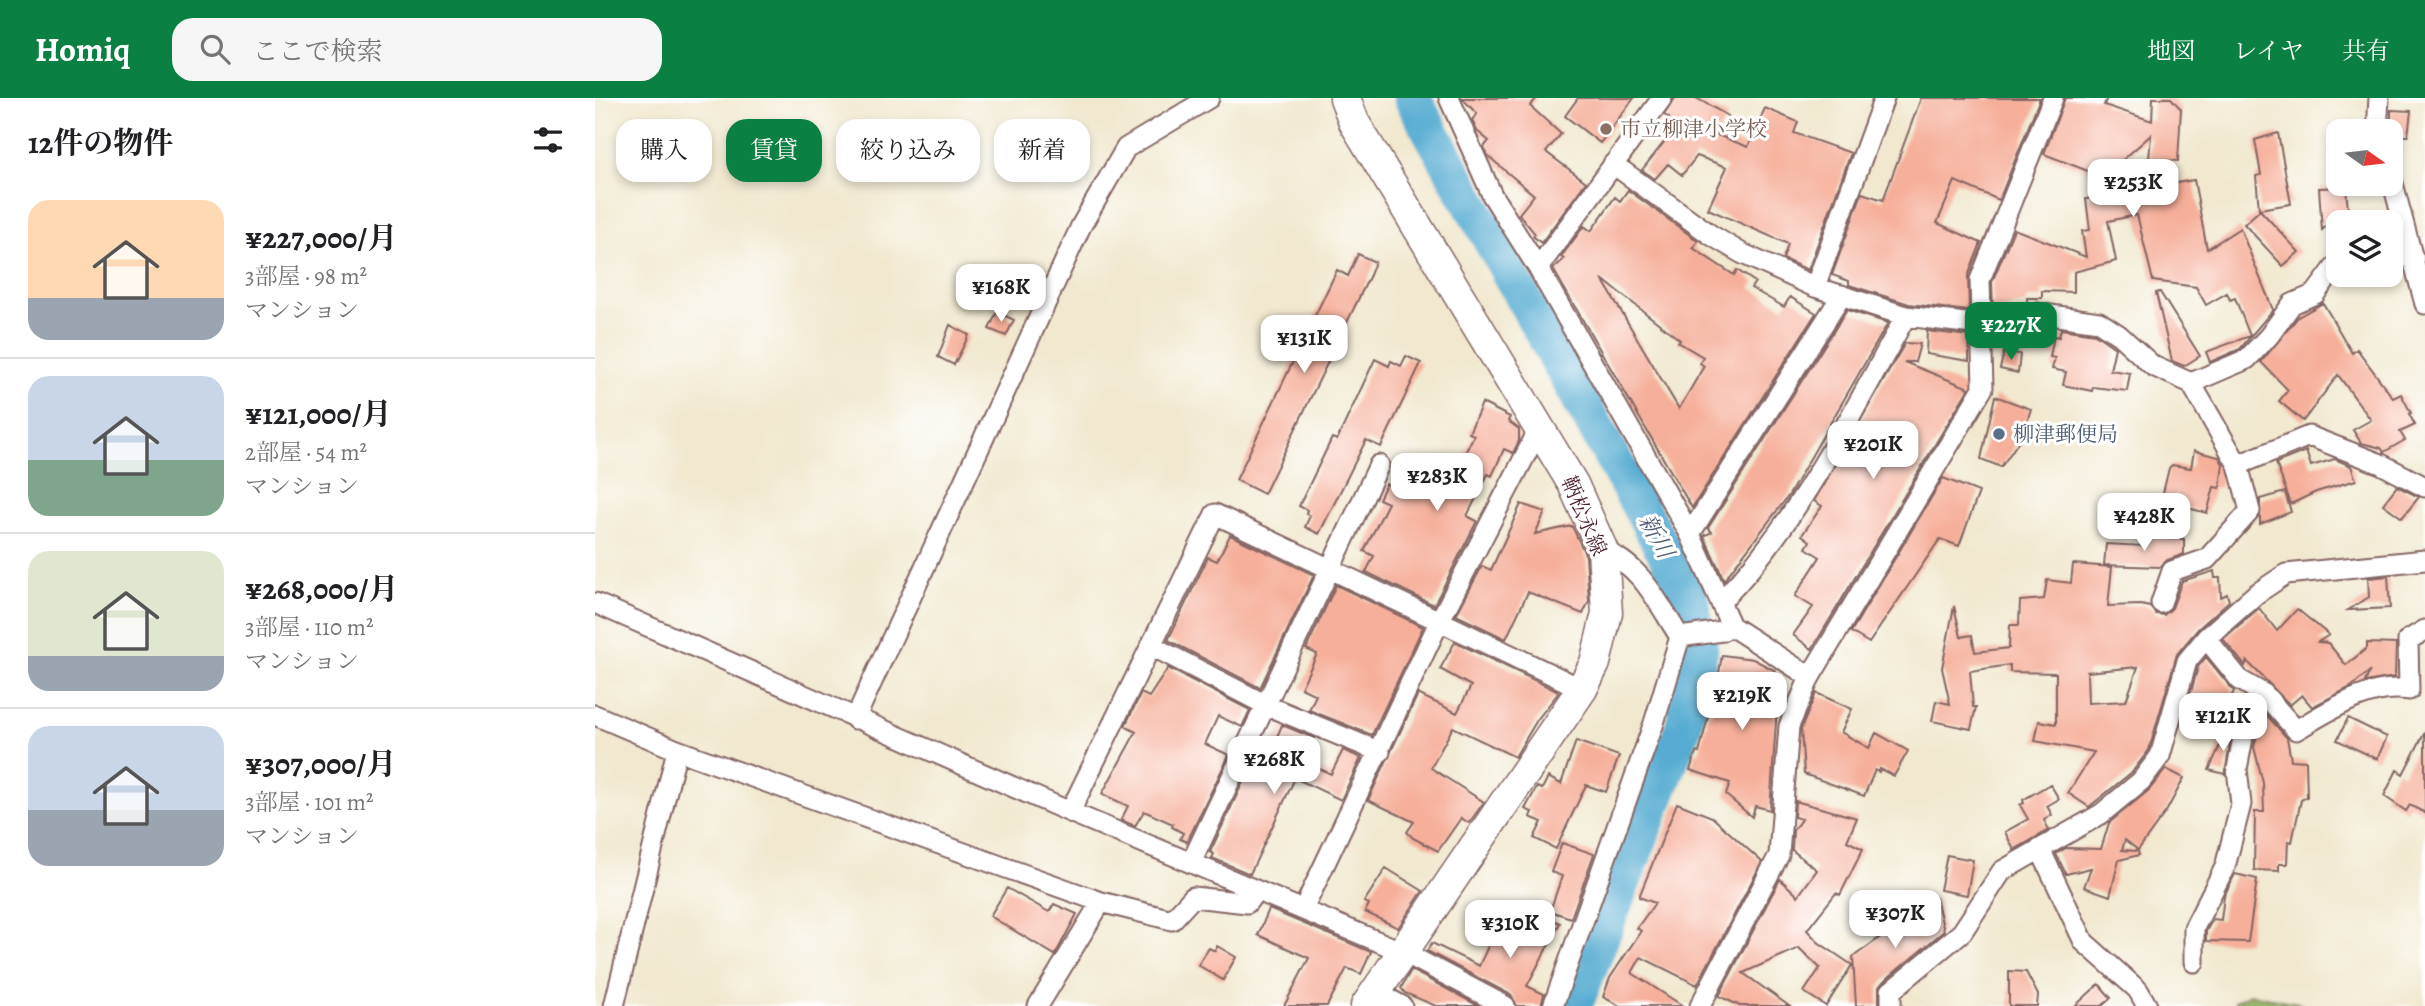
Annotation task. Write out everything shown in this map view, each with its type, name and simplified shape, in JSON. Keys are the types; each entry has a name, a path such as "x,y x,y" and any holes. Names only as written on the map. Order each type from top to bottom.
{"main road":[{"name":"鞆松永線","path":"1345,98 1354,122 1573,484 1604,551 1607,613 1595,663 1582,689 1371,999"}],"street":[{"path":"855,719 1087,215 1126,148 1209,98"},
{"path":"1449,98 1492,195 1538,268 1691,534 1722,600 1727,628"},
{"path":"1538,268 1662,98"},
{"path":"1815,287 1884,98"},
{"path":"1707,1004 1779,855 1789,726 1810,677 1983,388 1980,280 2053,98"},
{"path":"2378,119 2379,98"},
{"path":"1613,164 1711,235 1741,253 1815,287 1906,316 1982,325 2038,313 2099,323 2119,335 2153,366 2191,383 2238,465 2249,511 2207,559 2172,571 2161,603"},
{"path":"2397,196 2425,304"},
{"path":"2403,257 2414,258"},
{"path":"2191,383 2247,359 2269,336 2292,304 2315,294 2326,279"},
{"path":"1691,534 1842,295"},
{"path":"1722,600 1755,567 1843,429 1906,316"},
{"path":"1303,910 1380,752 1440,620 1540,427"},
{"path":"2238,465 2309,436 2381,464 2425,487"},
{"path":"1191,863 1268,706 1379,466"},
{"path":"1070,812 1215,514 1582,689"},
{"path":"1604,551 1620,556 1635,569 1680,637"},
{"path":"1891,1006 1891,991 1962,932 2002,871 2101,814 2141,781 2160,756 2187,661 2206,638 2256,594 2287,574 2425,560"},
{"path":"595,603 855,719 1403,953 1505,1006"},
{"path":"1680,637 1727,628 1810,677"},
{"path":"2206,638 2241,680 2264,694 2296,730 2343,703 2393,688 2409,691 2407,640 2425,630"},
{"path":"1553,1006 1654,723 1680,637"},
{"path":"1152,646 1268,706 1380,752"},
{"path":"2194,962 2194,928 2225,867 2241,804 2237,769 2249,706 2264,694"},
{"path":"595,715 677,750 1101,902 1172,920 1193,897 1247,903 1255,892"},
{"path":"614,1006 677,750"},
{"path":"2040,849 2084,942 2138,990 2147,1006"},
{"path":"1038,1006 1101,902"},
{"path":"1371,999 1402,1006"}],"green space":[{"path":"2250,994 2303,1006 2237,1006 2235,1001"}],"building":[{"path":"1462,98 1537,98 1530,106 1561,134 1546,152 1586,182 1541,243 1533,236 1535,234 1519,214 1534,195 1488,156 1484,147 1489,141 1477,131 1472,120 1477,114"},
{"path":"1578,98 1634,98 1600,143 1565,116"},
{"path":"1675,98 1696,98 1728,116 1717,135 1748,147 1765,108 1798,122 1794,133 1851,153 1808,270 1783,259 1788,244 1708,209 1727,167 1697,156 1682,175 1668,164 1655,179 1642,170 1672,132 1664,128 1669,118 1664,115"},
{"path":"1921,98 2040,98 1999,200 1955,181 1937,223 1981,243 1968,276 1969,311 1909,304 1849,285 1849,281 1832,275 1862,193 1883,200"},
{"path":"2065,98 2107,98 2104,105 2152,121 2153,98 2171,98 2181,109 2178,161 2149,159 2151,135 2118,164 2107,195 2194,180 2207,249 2240,228 2273,310 2240,349 2210,362 2206,352 2250,336 2235,298 2230,300 2227,293 2206,305 2196,287 2153,281 2137,215 2108,221 2116,261 2074,272 2074,292 2042,291 2042,298 2027,298 2027,303 1993,310 1992,282 2014,229 2086,257 2082,231 2090,230 2086,199 2092,198 2088,171 2044,154"},
{"path":"2391,110 2411,111 2408,136 2403,136 2403,119 2391,119"},
{"path":"2278,133 2291,204 2259,209 2256,176 2261,175 2255,140"},
{"path":"2319,188 2326,188 2326,196 2347,196 2348,210 2326,210 2326,226 2322,230"},
{"path":"1628,190 1698,241 1693,248 1734,275 1737,270 1755,282 1751,288 1784,307 1790,297 1816,313 1692,508 1553,269 1564,259 1561,257 1584,226 1591,231 1615,197 1620,201","holes":["1602,279 1680,340 1678,342 1703,357 1700,363 1704,366 1679,409"]},
{"path":"2260,210 2299,252 2283,266 2244,224"},
{"path":"1358,254 1375,262 1370,275 1264,494 1236,480 1337,270 1348,276"},
{"path":"2160,292 2200,356 2184,366 2172,361 2156,293"},
{"path":"2323,303 2352,353 2357,349 2393,398 2401,394 2411,413 2409,414 2415,425 2400,432 2405,440 2384,452 2381,448 2361,443 2353,430 2371,420 2338,375 2303,421 2279,401 2288,390 2261,362 2298,317"},
{"path":"1847,310 1888,323 1789,495 1724,580 1704,536 1712,532 1708,528"},
{"path":"997,312 1014,320 1006,336 989,329"},
{"path":"950,325 969,335 954,365 938,357"},
{"path":"2061,329 2095,334 2115,348 2110,370 2130,373 2127,391 2093,387 2092,391 2063,385 2066,372 2052,369 2055,358 2050,357 2054,336 2059,337"},
{"path":"1927,331 1969,336 1969,361 1926,354"},
{"path":"1905,343 1920,344 1915,362 1904,362 1969,388 1812,649 1793,635 1813,607 1795,596 1820,557 1806,548 1810,541 1802,535 1822,506 1814,501"},
{"path":"2004,352 2020,354 2018,373 2000,369"},
{"path":"1406,356 1421,363 1381,447 1366,440 1319,534 1305,527 1310,516 1306,514 1307,510 1299,506 1332,438 1337,440 1375,359 1389,366 1391,361 1401,366"},
{"path":"1995,396 2031,409 2021,438 2001,467 1981,459"},
{"path":"1482,403 1510,417 1508,421 1519,429 1519,441 1513,453 1504,449 1492,476 1488,474 1467,516 1477,521 1434,605 1366,572 1374,556 1364,551 1388,503 1379,499 1386,484 1403,492 1421,462 1453,478 1474,435 1469,433"},
{"path":"2194,451 2219,457 2223,464 2220,488 2214,487 2207,513 2161,501 2169,468 2172,465 2191,468"},
{"path":"2306,451 2311,466 2335,459 2351,466 2356,480 2316,492 2291,504 2276,463"},
{"path":"1943,478 1979,492 1959,546 1940,539 1869,643 1851,632"},
{"path":"2397,486 2419,497 2402,518 2383,504"},
{"path":"2285,492 2291,512 2260,524 2260,499"},
{"path":"1521,504 1545,512 1535,534 1572,526 1586,556 1589,601 1583,614 1528,592 1506,639 1456,615 1482,566 1491,570"},
{"path":"1230,535 1314,575 1260,688 1168,640 1208,557 1217,561"},
{"path":"2144,538 2184,539 2184,554 2167,560 2160,567 2104,565 2106,544 2144,546"},
{"path":"2073,564 2112,567 2108,606 2141,605 2150,607 2156,614 2164,615 2172,608 2182,581 2214,571 2215,578 2220,578 2221,597 2227,594 2229,601 2198,629 2177,654 2149,750 2132,772 2089,807 2068,793 2094,752 2035,741 2039,721 2056,724 2056,673 2010,672 2010,665 1970,671 1973,707 1976,707 1971,729 1932,721 1936,701 1950,704 1942,668 1954,606 1961,637 1972,635 1975,652 2009,648 2010,625 2019,625 2020,601 2044,599 2047,580 2071,583","holes":["2138,667 2126,701 2088,703 2087,672"]},
{"path":"2388,576 2390,608 2348,610 2369,597 2368,578"},
{"path":"1336,585 1423,627 1372,735 1309,710 1316,695 1301,688 1317,654 1306,649"},
{"path":"2259,608 2277,631 2297,609 2329,635 2318,642 2328,643 2346,665 2367,648 2367,643 2396,644 2395,677 2365,682 2370,671 2351,687 2312,707 2302,695 2290,705 2247,661 2245,666 2223,639"},
{"path":"1455,642 1559,692 1537,720 1515,757 1453,727 1431,768 1484,802 1469,823 1461,818 1438,851 1407,832 1414,822 1368,800 1418,694 1457,713 1471,686 1440,669"},
{"path":"1722,655 1753,659 1776,671 1775,674 1779,677 1770,810 1755,806 1752,817 1726,795 1730,783 1690,770 1696,752 1699,753 1709,713 1712,714"},
{"path":"2206,657 2234,691 2213,738 2182,724 2198,667"},
{"path":"1168,668 1250,710 1242,727 1218,716 1205,744 1229,755 1187,842 1180,839 1183,833 1172,827 1173,824 1144,811 1135,826 1121,820 1128,806 1102,794 1136,732 1125,726 1141,693 1149,697"},
{"path":"1816,693 1852,709 1841,732 1869,748 1876,733 1908,751 1894,776 1880,769 1879,772 1875,770 1864,796 1804,774 1801,729"},
{"path":"2263,711 2287,738 2291,760 2306,761 2307,797 2301,800 2292,842 2288,841 2287,864 2279,864 2279,871 2254,870 2255,812 2264,812 2263,783 2254,747"},
{"path":"2348,718 2387,737 2377,759 2337,740"},
{"path":"1282,725 1314,738 1304,762 1331,774 1343,750 1361,758 1341,800 1295,778 1250,874 1212,858 1214,854 1210,852 1258,750 1269,755"},
{"path":"2229,725 2233,726 2225,774 2209,770"},
{"path":"2425,732 2425,813 2410,805 2406,811 2384,796 2397,770 2403,774"},
{"path":"1576,741 1619,756 1606,792 1586,785 1556,849 1534,838 1542,822 1530,817 1532,812 1525,809 1537,787 1542,789 1548,777 1561,784"},
{"path":"2166,769 2184,778 2167,810 2138,850 2125,840 2122,850 2138,851 2139,855 2119,860 2110,896 2084,887 2091,868 2066,874 2056,854 2066,848 2101,849 2109,823 2149,790"},
{"path":"2050,784 2059,799 2047,806 2052,815 2044,820 2049,830 2014,850 2005,832 2028,819 2020,805 2024,803 2023,800"},
{"path":"1795,801 1857,818 1847,841 1863,849 1840,895 1836,893 1807,930 1818,942 1852,965 1826,1006 1804,992 1820,968 1799,948 1743,973 1789,1006 1740,1006 1719,996 1780,879 1798,896 1817,870 1792,850 1793,830 1802,819 1794,817"},
{"path":"1677,803 1712,817 1762,862 1697,985 1641,957 1632,973 1683,1006 1620,1006 1603,997 1610,978 1641,931 1637,928 1655,903 1639,897"},
{"path":"1562,843 1594,854 1571,918 1550,911 1562,876 1551,872"},
{"path":"1947,855 1973,860 1967,895 1940,890"},
{"path":"1386,868 1423,891 1398,928 1365,912 1369,904 1364,902"},
{"path":"2235,874 2257,879 2248,942 2206,941 2206,931 2213,919 2221,920 2224,896"},
{"path":"1007,888 1049,912 1054,904 1077,914 1055,955 990,916"},
{"path":"1936,898 1944,931 1883,982 1879,987 1879,1005 1856,1006 1853,957 1907,918 1905,906 1916,904 1915,899"},
{"path":"1269,909 1371,952 1361,974 1347,968 1327,1006 1284,1006 1309,958 1258,935"},
{"path":"1538,913 1560,923 1527,986 1544,994 1541,1006 1517,1006 1511,995 1427,951 1432,943 1479,966 1497,927 1519,938 1527,922 1533,925"},
{"path":"1217,946 1236,957 1223,980 1198,965 1209,948 1215,951"},
{"path":"1411,970 1479,1006 1436,1006 1405,993 1401,988"},
{"path":"2009,971 2026,972 2038,995 2037,1006 2009,1006"},
{"path":"2099,984 2111,998 2102,1006 2075,1006"}],"waterway":[{"name":"新川","path":"1412,98 1689,595 1700,650 1683,728 1574,1006"}],"place":[{"name":"市立柳津小学校","path":"1606,129"},
{"name":"柳津郵便局","path":"1999,434"}]}
